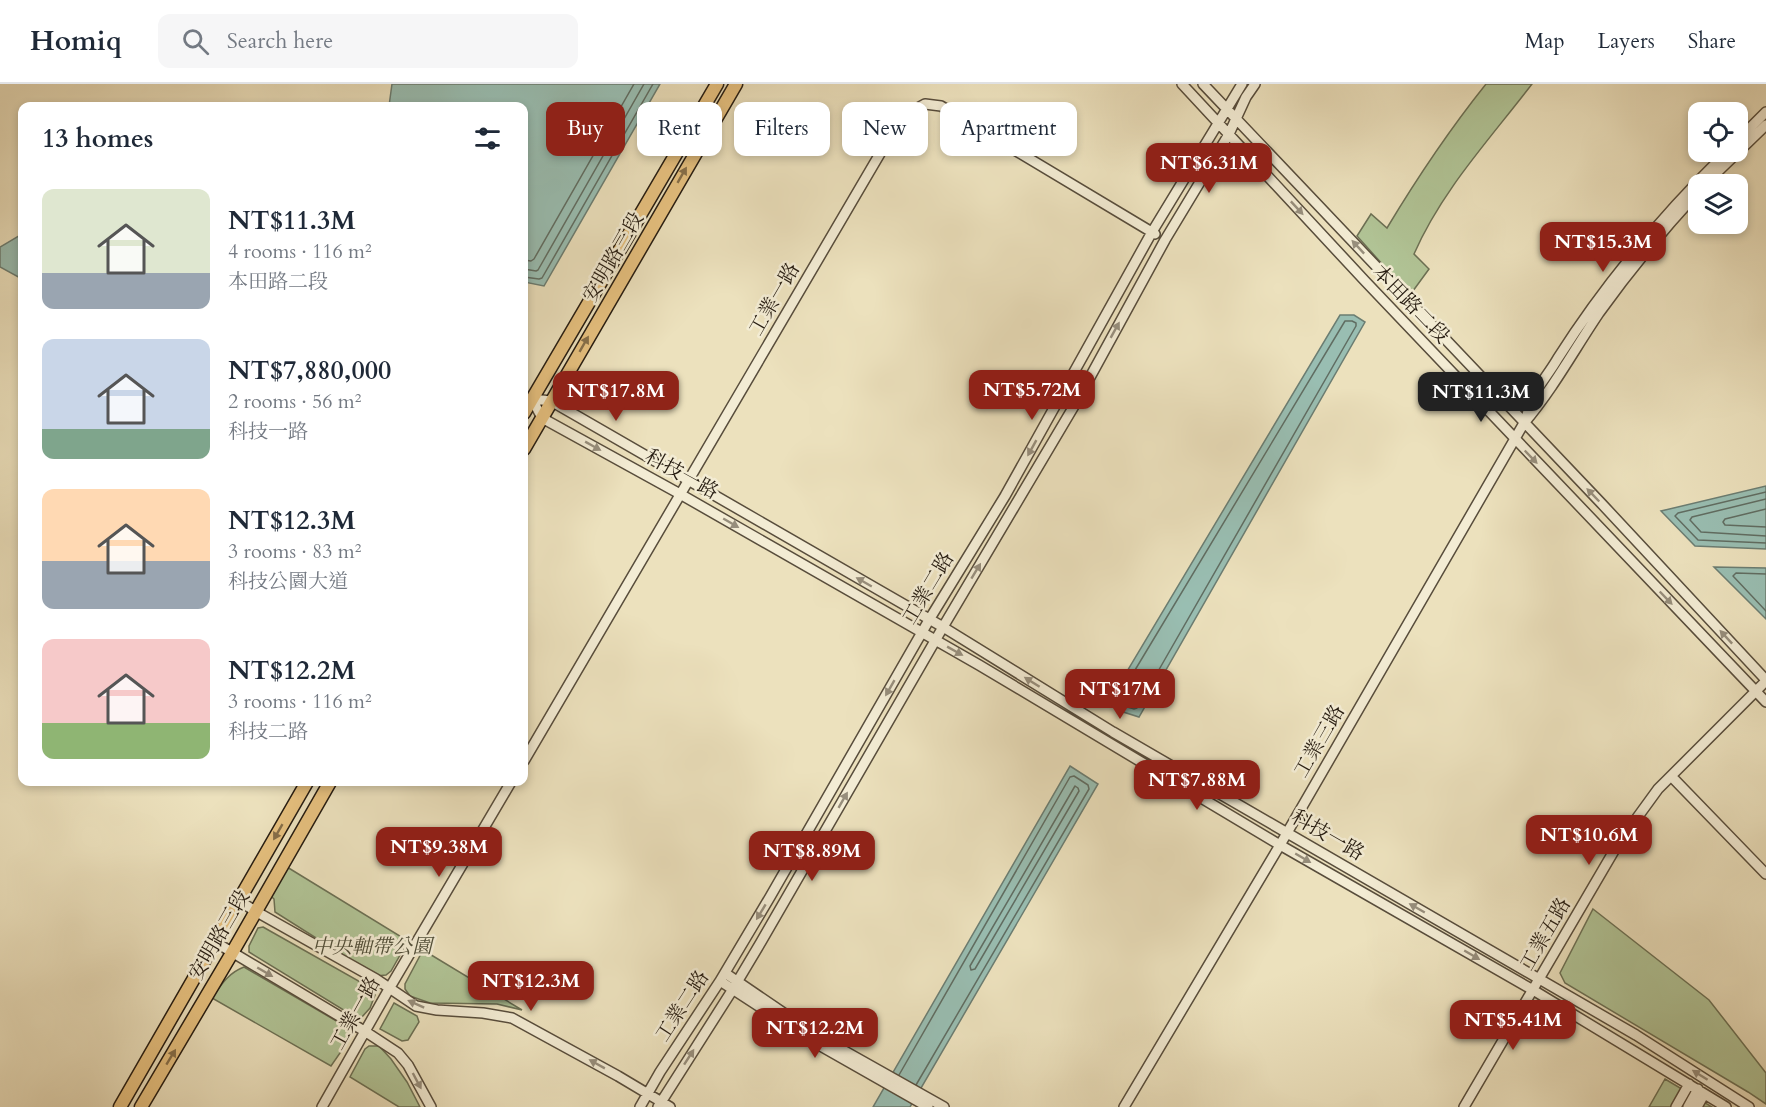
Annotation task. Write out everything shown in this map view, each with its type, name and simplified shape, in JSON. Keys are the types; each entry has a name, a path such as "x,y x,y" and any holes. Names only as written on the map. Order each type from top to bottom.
{"main road":[{"name":"安明路三段","path":"528,406 717,84"},
{"name":"安明路三段","path":"528,442 736,84"},
{"name":"安明路三段","path":"120,1107 305,786"},
{"name":"安明路三段","path":"141,1107 328,786"}],"street":[{"name":"本田路二段","path":"1182,84 1515,440 1766,702"},
{"name":"本田路二段","path":"1203,84 1596,497 1766,681"},
{"name":"工業二路","path":"640,1107 776,886 929,620 1005,496 1152,232 1242,84"},
{"name":"工業二路","path":"660,1104 735,986 1077,401 1165,240 1229,134 1255,84"},
{"name":"工業一路","path":"528,754 895,128 905,115 926,104 941,106 1165,240"},
{"path":"1714,174 1754,131 1766,112"},
{"path":"1748,135 1766,125"},
{"name":"工業三路","path":"1124,1107 1280,845 1524,423 1538,407 1594,313 1652,246 1683,203 1718,162"},
{"name":"工業三路","path":"1683,203 1688,199"},
{"name":"科技一路","path":"532,399 551,401 689,479 943,627 1113,732 1636,1035 1749,1107"},
{"path":"532,399 542,418"},
{"name":"科技一路","path":"542,418 936,640 1280,845 1533,990 1709,1099"},
{"name":"工業五路","path":"1464,1107 1618,844 1658,789 1766,681"},
{"path":"1671,776 1766,874"},
{"name":"工業一路","path":"322,1107 509,786"},
{"path":"238,900 376,979 416,1006 425,1009 483,1013 512,1018 648,1093 660,1104 670,1107"},
{"path":"215,942 398,1053 408,1065 431,1107"},
{"path":"722,977 812,1041 928,1107"},
{"path":"735,986 816,1035 944,1107"},
{"path":"1676,1107 1709,1099"},
{"path":"1688,1107 1709,1099"},
{"path":"1697,1107 1709,1099"}],"green space":[{"path":"1486,84 1532,84 1438,208 1414,254 1429,269 1410,295 1357,236 1371,214 1387,228 1434,154"},
{"name":"中央軸帶公園","path":"287,867 408,941 391,971 386,975 376,976 275,912 274,899 271,896"},
{"path":"1593,909 1709,1000 1766,1073 1766,1104 1565,983 1560,973"},
{"name":"中央軸帶公園","path":"263,927 371,988 375,995 370,1008 361,1018 355,1017 249,952 249,946 258,928"},
{"name":"中央軸帶公園","path":"423,950 522,1010 497,1004 430,1003 410,996 405,989 405,984"},
{"name":"中央軸帶公園","path":"244,967 345,1026 350,1032 349,1040 331,1066 212,998 229,976"},
{"name":"中央軸帶公園","path":"394,1003 417,1016 419,1022 408,1040 402,1041 380,1029"},
{"path":"369,1046 379,1046 391,1059 407,1082 420,1107 399,1107 350,1077 365,1049"},
{"path":"1665,1079 1712,1107 1649,1107"}],"water":[{"path":"392,84 660,84 650,102 637,102 637,124 625,145 625,102 546,102 546,156 619,156 544,286 528,283 528,102 390,102"},
{"path":"18,236 18,277 0,267 0,247"},
{"path":"1340,315 1354,315 1365,322 1139,717 1117,710 1112,702 1117,688"},
{"path":"1766,486 1766,549 1695,546 1661,511"},
{"path":"1714,567 1766,568 1766,619"},
{"path":"1070,766 1098,784 910,1107 873,1107"}]}
